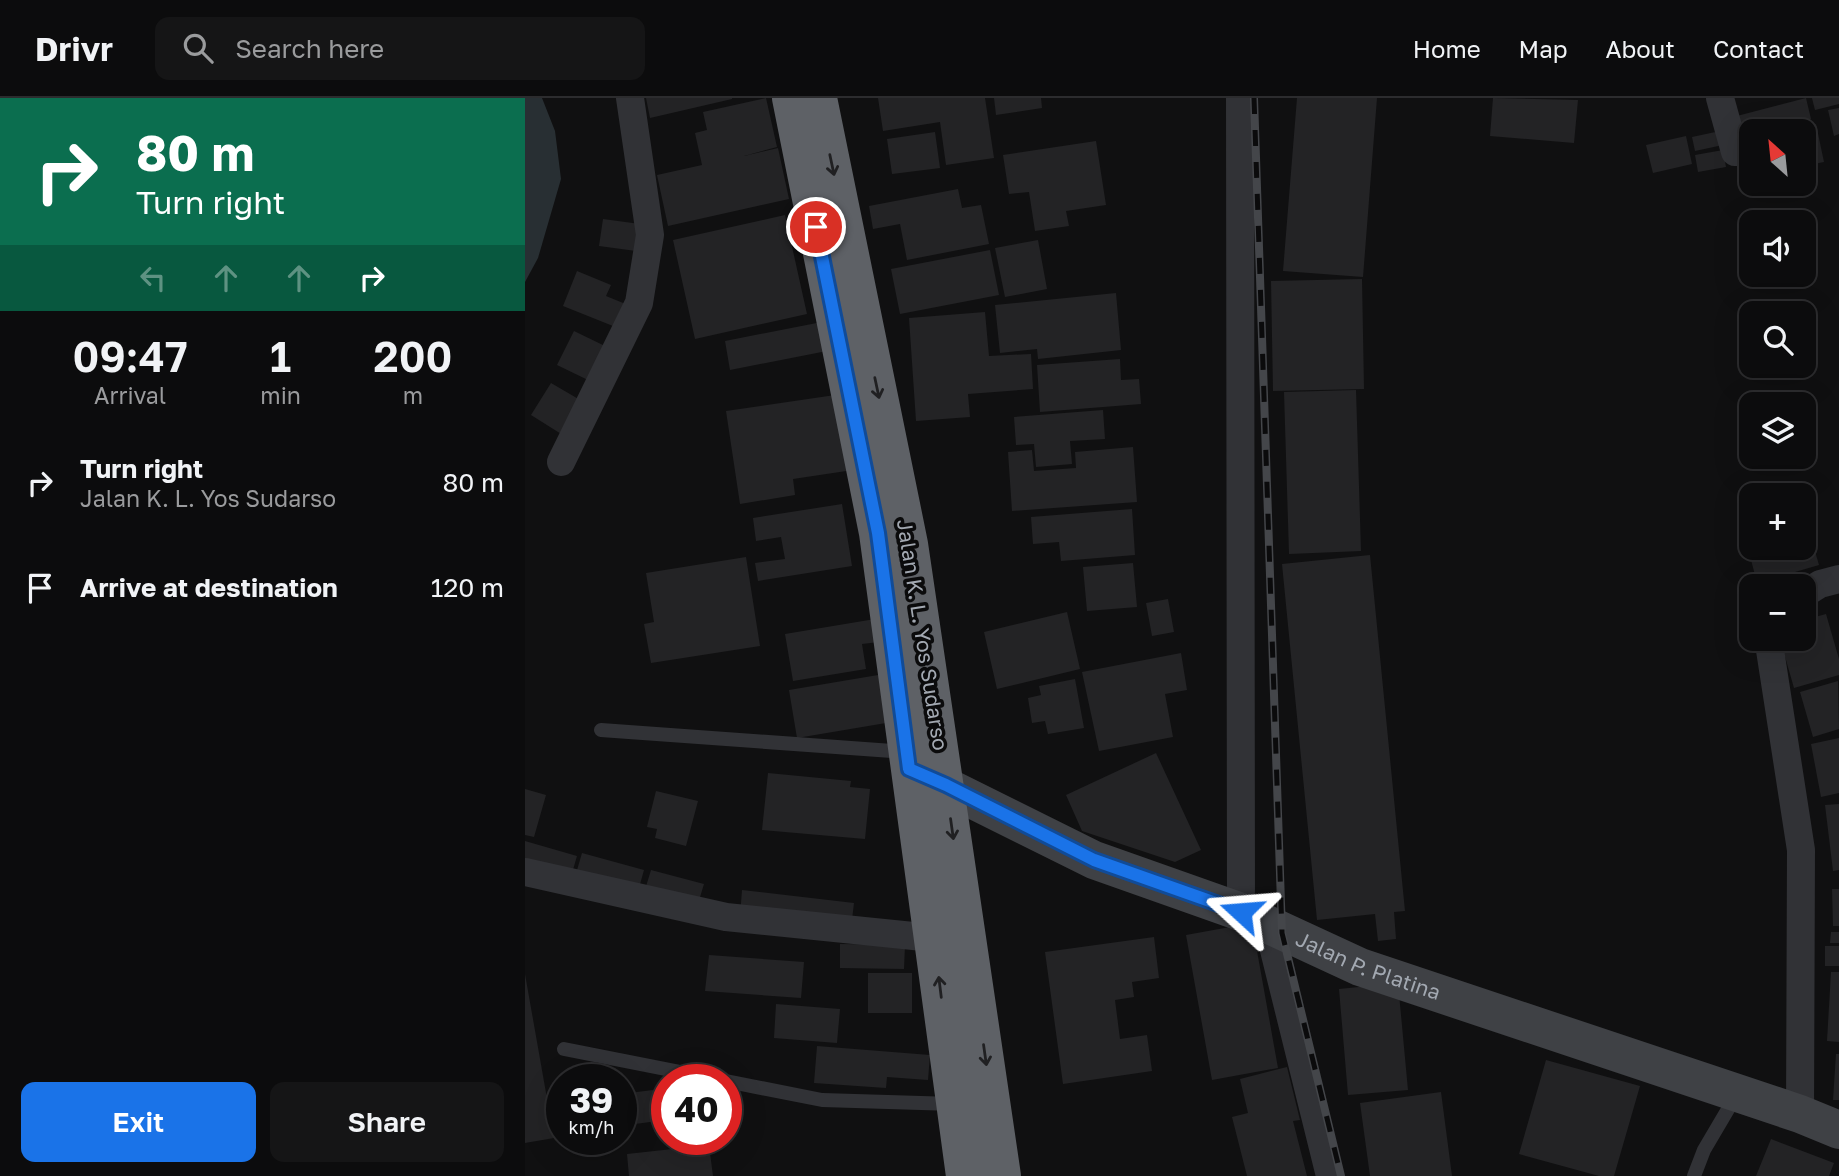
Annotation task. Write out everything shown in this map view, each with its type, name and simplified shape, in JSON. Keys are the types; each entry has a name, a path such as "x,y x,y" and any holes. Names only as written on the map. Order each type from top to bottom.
{"highway":[{"name":"Jalan K. L. Yos Sudarso","path":"791,98 878,533 965,1176"},
{"name":"Jalan K. L. Yos Sudarso","path":"818,98 909,544 1002,1176"}],"street":[{"path":"561,462 639,303 650,235 630,98"},
{"path":"1240,98 1255,919 1330,1176"},
{"path":"1720,98 1735,152"},
{"path":"1816,586 1839,579"},
{"path":"1770,651 1801,850 1800,1114"},
{"name":"Jalan P. Platina","path":"908,761 946,785 1094,860 1255,919 1360,967 1800,1114 1839,1130"},
{"path":"525,872 726,917 933,938"}],"lane":[{"path":"601,730 908,761"},
{"path":"564,1048 651,1066"},
{"path":"742,1084 822,1100 955,1104"},
{"path":"1694,1176 1704,1150 1738,1093"}],"shaded area":[{"path":"525,98 542,98 555,131 561,179 538,258 525,282"}],"building":[{"path":"646,98 732,98 732,99 650,118"},
{"path":"766,98 777,147 744,156 778,148 789,199 668,226 657,175 702,165 695,133 707,130 703,112"},
{"path":"878,98 985,98 994,158 946,165 940,122 883,131"},
{"path":"994,98 1041,98 1042,108 996,115"},
{"path":"1297,98 1377,98 1363,277 1283,271"},
{"path":"1493,98 1578,100 1574,143 1490,136"},
{"path":"1806,98 1811,119 1739,119 1738,138 1733,117"},
{"path":"1812,98 1839,98 1839,104 1815,110"},
{"path":"1839,108 1839,134 1834,136 1828,110"},
{"path":"1817,129 1824,162 1817,163"},
{"path":"1720,131 1723,145 1695,151 1692,137"},
{"path":"935,132 940,168 892,174 887,139"},
{"path":"1686,136 1692,164 1653,173 1646,145"},
{"path":"1096,141 1106,205 1066,211 1069,226 1035,231 1029,192 1009,194 1003,155"},
{"path":"1723,150 1726,167 1698,172 1695,155"},
{"path":"958,189 962,208 981,205 989,244 907,260 900,224 873,229 869,206"},
{"path":"785,215 807,314 695,339 673,240"},
{"path":"603,219 640,224 636,251 599,246"},
{"path":"1038,240 1047,289 1005,297 995,248"},
{"path":"990,250 999,295 900,314 891,269"},
{"path":"577,271 611,285 606,296 628,305 618,328 563,306"},
{"path":"1362,279 1364,389 1273,391 1271,281"},
{"path":"1116,293 1121,350 1038,359 1037,349 1000,353 995,305"},
{"path":"985,312 989,356 1031,354 1033,389 968,394 970,417 916,421 909,318"},
{"path":"827,321 832,350 730,370 725,341"},
{"path":"574,331 607,347 590,381 557,365"},
{"path":"1120,359 1121,380 1139,379 1141,404 1040,412 1037,365"},
{"path":"551,383 587,404 566,437 531,415"},
{"path":"1356,390 1361,551 1289,554 1284,392"},
{"path":"842,394 853,470 793,479 795,495 740,504 726,411"},
{"path":"1103,410 1105,439 1070,441 1072,464 1036,467 1034,444 1016,445 1014,417"},
{"path":"1133,447 1137,502 1012,511 1008,452 1032,450 1034,471 1076,468 1075,452"},
{"path":"842,504 852,566 758,581 755,563 785,559 781,537 756,541 753,518"},
{"path":"1132,509 1135,555 1061,561 1059,542 1033,544 1031,517"},
{"path":"1370,555 1405,911 1394,912 1396,939 1378,941 1375,914 1317,920 1282,564"},
{"path":"1816,555 1819,565 1788,574 1755,574 1751,560 1816,560"},
{"path":"746,557 760,646 651,663 644,624 654,622 646,573"},
{"path":"1133,563 1137,607 1087,611 1083,567"},
{"path":"1168,599 1174,632 1152,636 1146,603"},
{"path":"1067,612 1080,669 997,689 984,632"},
{"path":"1826,614 1839,659 1839,675 1794,688 1783,651 1816,651 1816,617"},
{"path":"875,619 879,642 862,644 866,669 793,681 785,634"},
{"path":"1181,653 1187,690 1165,694 1173,737 1099,751 1082,672"},
{"path":"884,674 892,722 797,738 789,690"},
{"path":"1075,679 1084,728 1048,734 1045,721 1032,723 1028,698 1041,695 1039,686"},
{"path":"1838,681 1839,729 1813,737 1800,692"},
{"path":"1839,738 1839,793 1821,797 1811,744"},
{"path":"1156,753 1201,850 1175,862 1082,831 1066,795"},
{"path":"768,773 851,781 850,787 870,789 865,839 762,830"},
{"path":"525,789 546,795 534,837 525,835"},
{"path":"656,791 698,801 686,846 655,838 657,829 647,827"},
{"path":"1839,804 1839,870 1833,871 1825,805"},
{"path":"525,841 577,856 570,880 525,867"},
{"path":"582,853 644,870 637,895 575,877"},
{"path":"651,870 704,884 697,907 644,893"},
{"path":"1832,889 1839,889 1839,926 1833,926"},
{"path":"742,890 854,903 851,928 740,916"},
{"path":"1252,923 1278,1068 1212,1080 1186,935"},
{"path":"1831,932 1839,932 1839,943 1830,943"},
{"path":"1154,937 1159,978 1132,982 1134,997 1115,1000 1120,1039 1147,1035 1152,1071 1063,1084 1045,952"},
{"path":"840,944 905,945 904,969 840,968"},
{"path":"1825,946 1839,946 1839,966 1825,966"},
{"path":"709,955 804,962 801,998 705,991"},
{"path":"1831,972 1839,972 1839,1042 1827,1041"},
{"path":"868,973 912,973 912,1013 868,1013"},
{"path":"525,974 546,1093 546,1139 525,1143"},
{"path":"1398,983 1408,1090 1348,1095 1339,989"},
{"path":"776,1004 840,1009 837,1043 774,1038"},
{"path":"817,1046 930,1055 928,1080 887,1077 886,1088 814,1083"},
{"path":"1836,1054 1839,1054 1839,1100 1833,1100"},
{"path":"1546,1060 1640,1086 1614,1176 1599,1176 1519,1154"},
{"path":"1287,1067 1300,1120 1293,1121 1307,1176 1247,1176 1232,1117 1248,1113 1240,1079"},
{"path":"651,1090 651,1122 637,1124 637,1092"},
{"path":"1441,1092 1452,1176 1370,1176 1360,1103"},
{"path":"1771,1139 1834,1163 1829,1176 1756,1176"},
{"path":"627,1155 710,1155 713,1176 629,1176"}],"railway":[{"path":"1254,98 1282,933 1341,1176"}],"route":[{"path":"816,227 878,533 909,769 1094,860 1241,912"}]}
